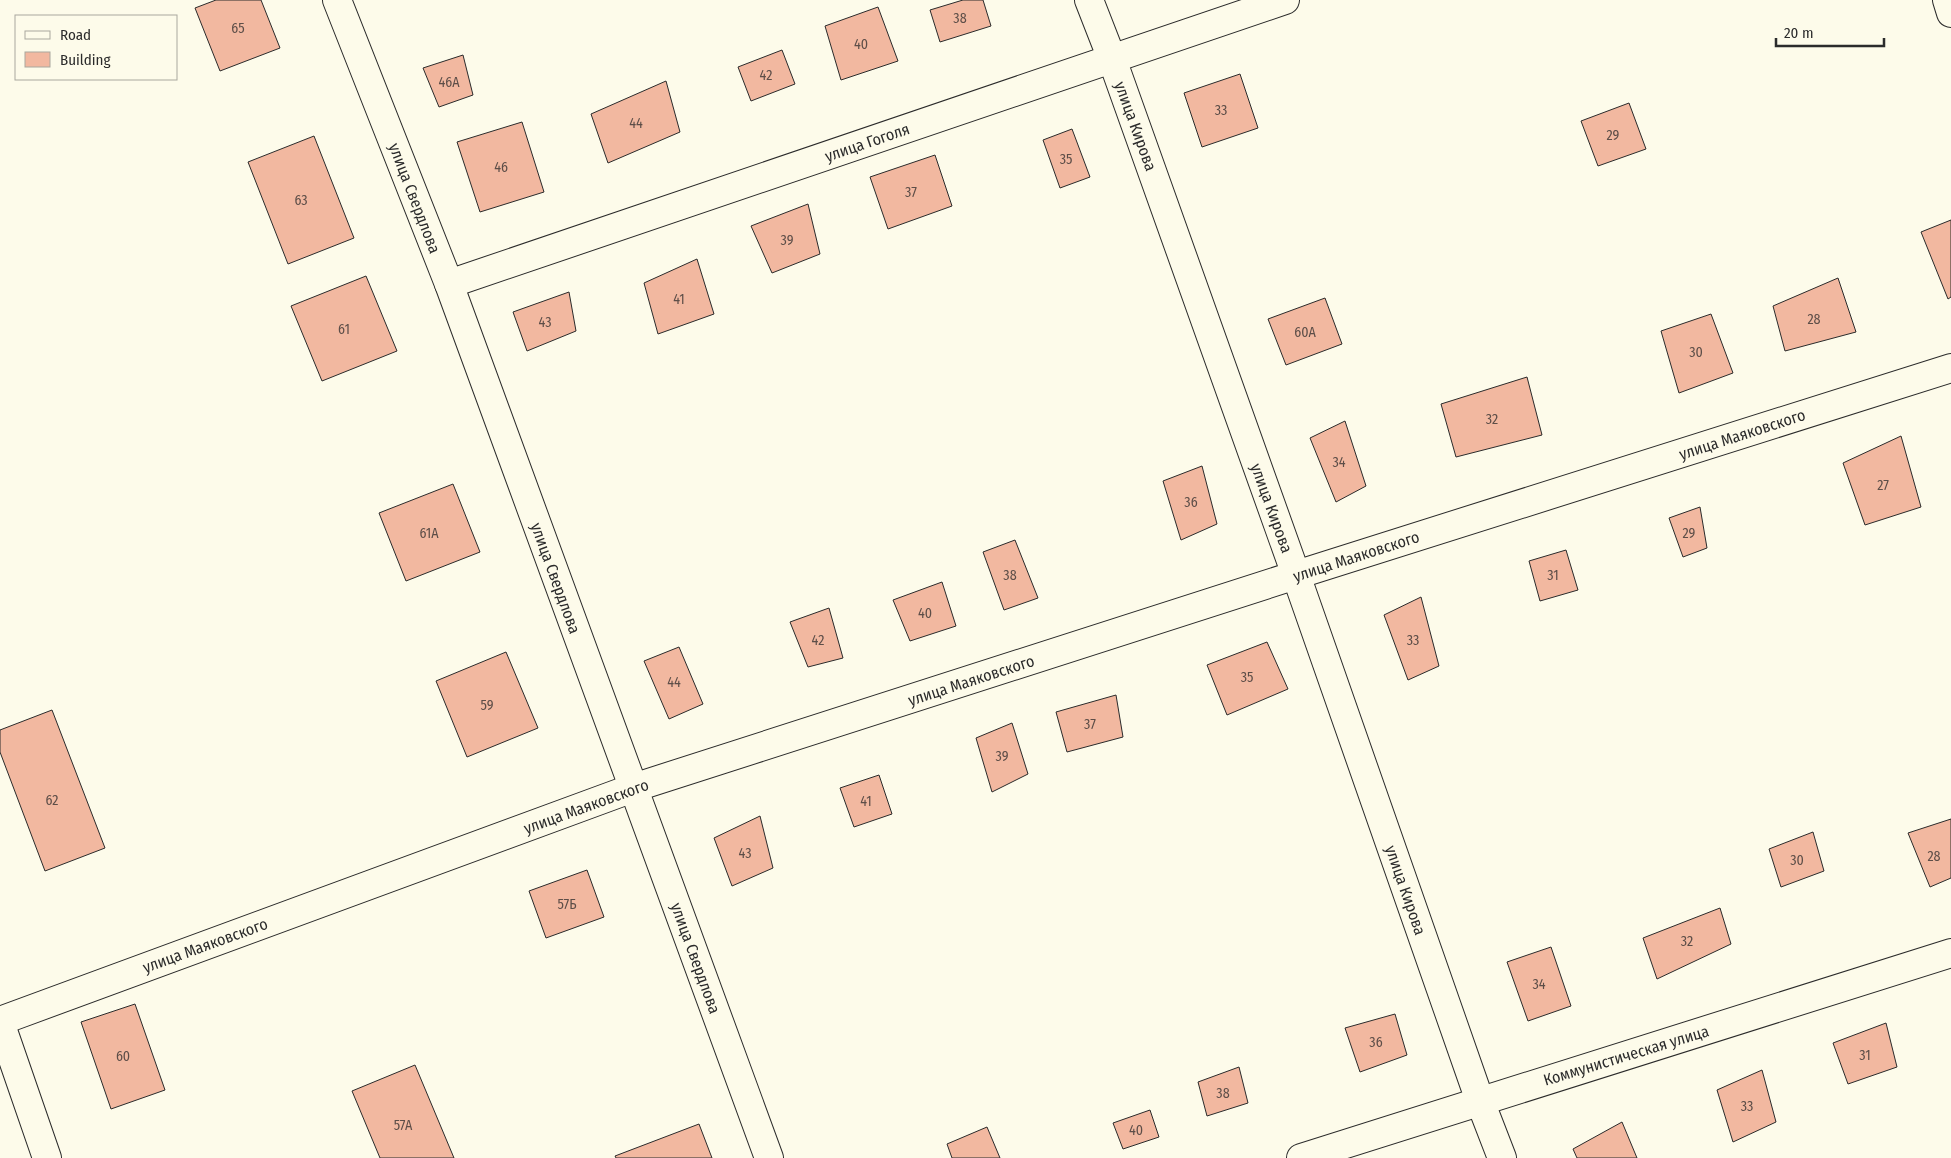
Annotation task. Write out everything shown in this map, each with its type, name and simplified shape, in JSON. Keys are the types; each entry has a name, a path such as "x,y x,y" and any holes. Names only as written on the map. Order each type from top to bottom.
{"street":[{"name":"улица Свердлова","path":"337,0 448,284 769,1158"},
{"name":"улица Кирова","path":"1089,0 1112,59 1296,575 1480,1101 1502,1158"},
{"name":"улица Гоголя","path":"448,284 1285,0"},
{"path":"1947,0 1951,13"},
{"name":"улица Маяковского","path":"0,1021 633,788 1296,575 1951,368"},
{"name":"Коммунистическая улица","path":"1301,1158 1951,953"},
{"path":"0,1021 47,1158"}],"building":[{"path":"216,0 261,0 280,48 220,71 195,8"},
{"path":"963,0 983,0 991,26 940,42 930,10"},
{"path":"878,7 898,61 841,80 825,26"},
{"path":"782,50 795,84 751,101 738,67"},
{"path":"463,55 473,95 439,107 423,68"},
{"path":"1240,74 1258,128 1202,147 1184,93"},
{"path":"666,81 680,132 608,163 591,114"},
{"path":"1629,103 1646,149 1598,166 1581,121"},
{"path":"522,122 544,192 480,212 457,142"},
{"path":"1072,129 1090,177 1060,188 1043,140"},
{"path":"314,136 354,238 288,264 248,162"},
{"path":"935,155 952,206 888,229 870,177"},
{"path":"808,204 820,254 772,273 751,226"},
{"path":"1951,220 1951,297 1948,299 1921,232"},
{"path":"697,259 714,314 658,334 644,283"},
{"path":"366,276 397,351 322,381 291,306"},
{"path":"1838,278 1856,332 1785,351 1773,306"},
{"path":"569,292 576,331 527,351 513,312"},
{"path":"1325,298 1342,344 1286,365 1268,319"},
{"path":"1711,314 1733,373 1679,393 1661,331"},
{"path":"1527,377 1542,435 1456,457 1441,404"},
{"path":"1345,421 1366,486 1336,502 1310,438"},
{"path":"1901,436 1921,507 1865,525 1843,463"},
{"path":"1202,466 1217,524 1181,540 1163,481"},
{"path":"453,484 480,552 406,581 379,513"},
{"path":"1700,507 1707,548 1683,557 1669,518"},
{"path":"1015,540 1038,598 1004,610 983,552"},
{"path":"1566,550 1578,590 1540,601 1529,561"},
{"path":"942,582 956,626 910,641 893,600"},
{"path":"1421,597 1439,666 1408,680 1384,615"},
{"path":"829,608 843,658 808,667 790,622"},
{"path":"1267,642 1288,689 1227,715 1207,665"},
{"path":"679,647 703,704 669,719 644,661"},
{"path":"506,652 538,728 467,757 436,681"},
{"path":"1116,695 1123,737 1067,752 1056,712"},
{"path":"52,710 105,848 45,871 0,752 0,730"},
{"path":"1012,723 1028,774 992,792 976,738"},
{"path":"879,775 892,814 854,827 840,788"},
{"path":"760,816 773,868 732,886 714,838"},
{"path":"1951,819 1951,878 1930,887 1908,833"},
{"path":"1813,832 1824,871 1781,887 1769,849"},
{"path":"587,870 604,917 546,938 529,891"},
{"path":"1720,908 1731,944 1657,979 1643,938"},
{"path":"1551,947 1571,1006 1528,1021 1507,962"},
{"path":"135,1004 165,1090 111,1109 81,1022"},
{"path":"1395,1014 1407,1055 1360,1072 1345,1028"},
{"path":"1886,1023 1897,1067 1848,1084 1833,1043"},
{"path":"415,1065 454,1158 380,1158 352,1091"},
{"path":"1239,1067 1248,1103 1207,1116 1198,1082"},
{"path":"1762,1070 1776,1122 1733,1142 1717,1090"},
{"path":"1150,1110 1159,1137 1123,1149 1113,1123"},
{"path":"1622,1122 1637,1158 1577,1158 1573,1149"},
{"path":"699,1124 712,1158 616,1158 615,1156"},
{"path":"987,1127 1000,1158 952,1158 947,1144"}]}
